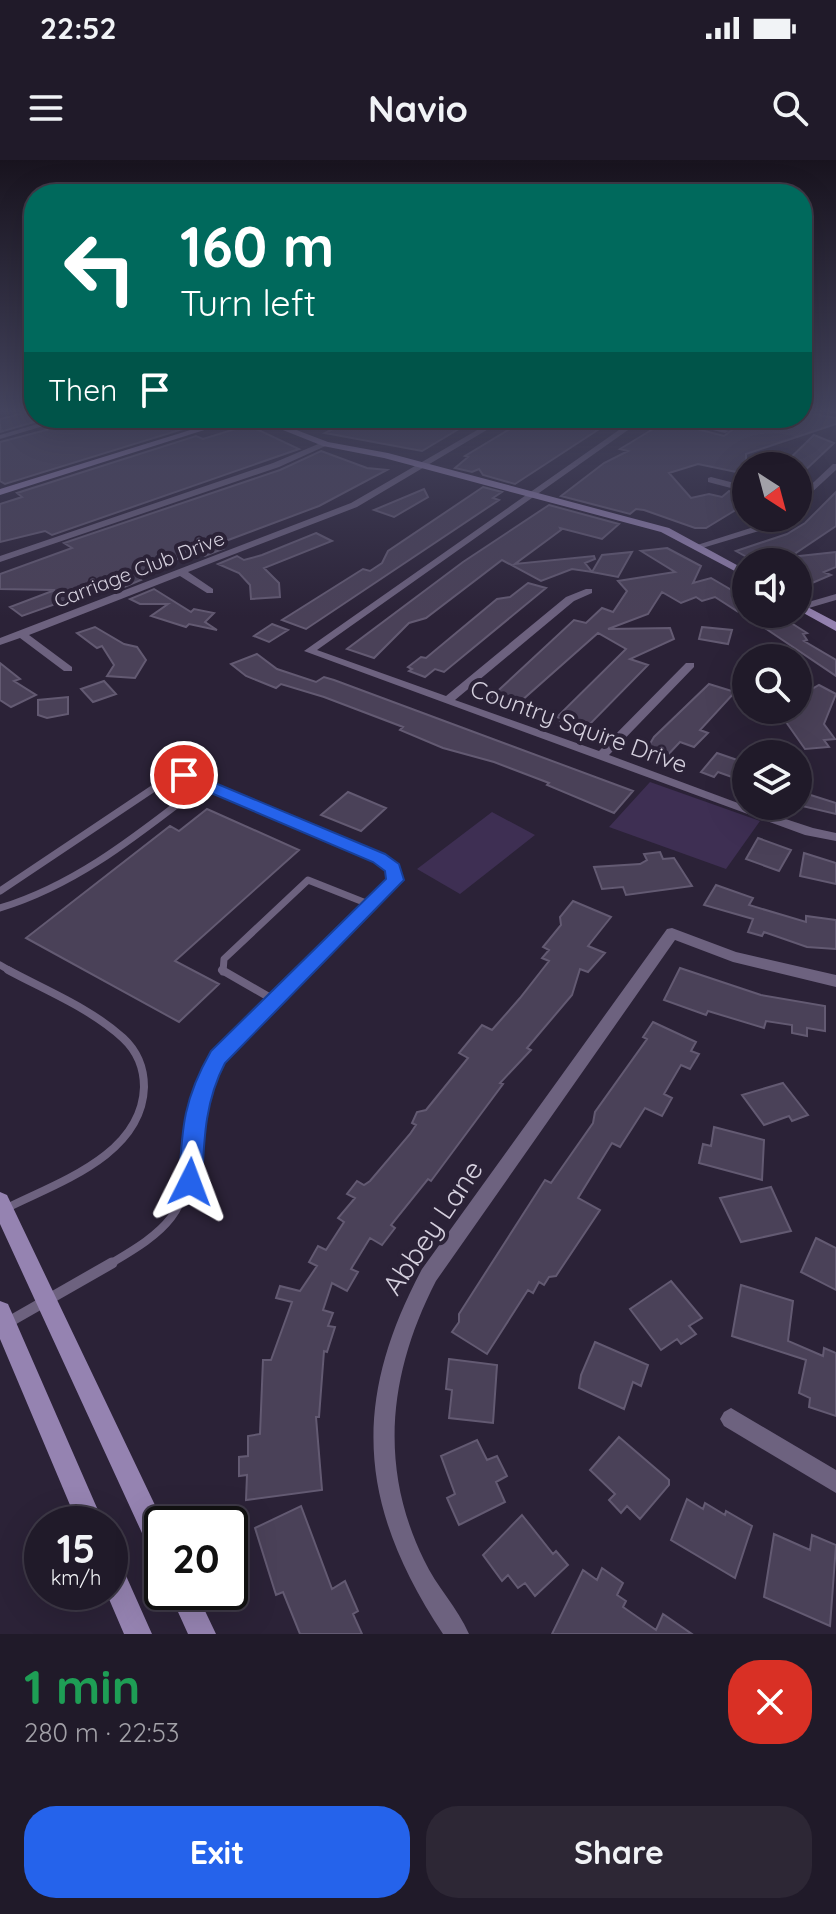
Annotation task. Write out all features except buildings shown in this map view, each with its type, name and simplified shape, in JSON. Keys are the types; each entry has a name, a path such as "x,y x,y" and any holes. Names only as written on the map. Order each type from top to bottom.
{"street":[{"path":"0,492 39,480"},
{"path":"0,559 233,480"},
{"name":"Carriage Club Drive","path":"0,642 354,505 399,480"},
{"path":"477,480 665,530 732,566"},
{"path":"532,494 552,480"},
{"path":"711,480 732,485"},
{"name":"Country Squire Drive","path":"532,494 309,651 810,832 836,837"},
{"path":"699,546 746,532"},
{"path":"181,572 210,591"},
{"path":"447,701 570,599 589,591"},
{"path":"812,603 836,597"},
{"path":"812,613 836,627"},
{"path":"21,634 68,669"},
{"path":"600,757 690,665"},
{"name":"Abbey Lane","path":"457,1634 414,1567 391,1492 384,1396 394,1348 407,1312 429,1275 672,933 733,957 836,981"},
{"path":"2,1205 144,1509"},
{"path":"2,1321 83,1506"},
{"path":"731,1419 836,1482"},
{"path":"128,1610 138,1634"},
{"path":"191,1610 202,1634"}],"lane":[{"path":"0,891 133,804 154,785 184,775 379,858 393,868 395,880 218,1057 202,1087 194,1122 190,1182 169,1225 132,1251 47,1300 2,1321"},
{"path":"0,908 32,901 132,838 205,783"},
{"path":"274,1000 223,972 224,959 308,880 371,905"},
{"path":"0,965 125,1040 141,1063 145,1089 137,1116 116,1146 2,1205"}],"shaded area":[{"path":"650,782 732,811 732,820 760,821 726,869 609,827"},
{"path":"492,812 535,835 460,894 417,869"}],"route":[{"path":"184,775 379,858 393,868 395,880 218,1057 202,1087 194,1122 190,1182"}]}
